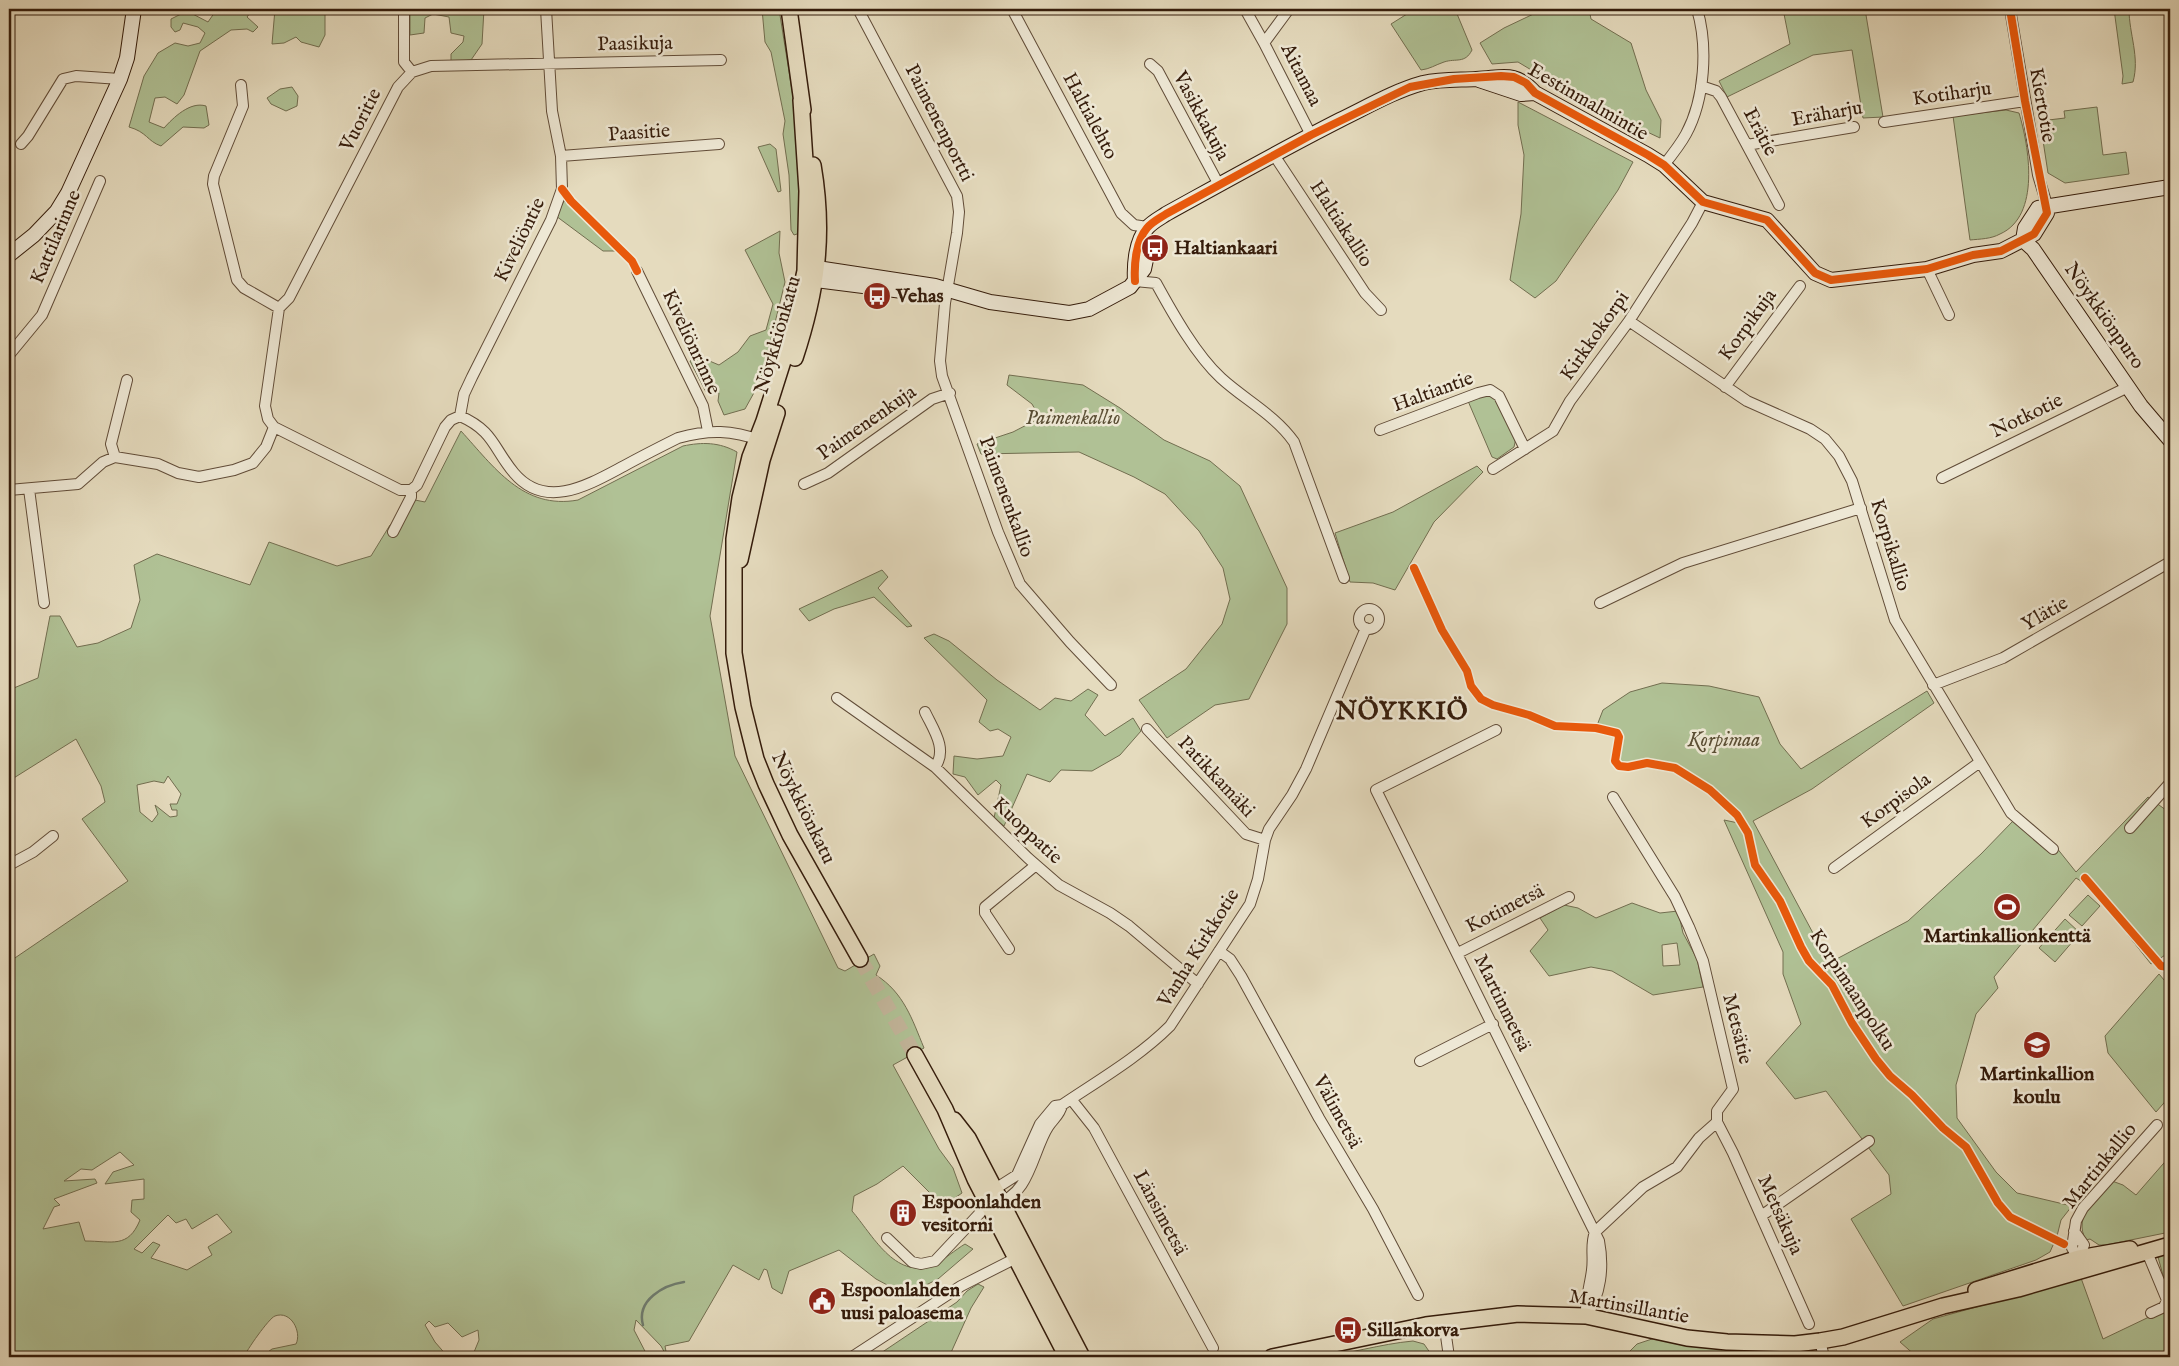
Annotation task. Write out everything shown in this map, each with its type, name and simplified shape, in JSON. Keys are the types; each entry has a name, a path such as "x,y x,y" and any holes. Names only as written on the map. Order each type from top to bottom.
{"main road":[{"name":"Nöykkiönkatu","path":"789,9 801,100 813,273 800,343 740,498 734,539 733,626 737,679 756,760 790,836 860,959"},
{"path":"916,1055 945,1109 958,1142 995,1198 1067,1357"},
{"name":"Martinsillantie","path":"1272,1357 1444,1322 1518,1314 1586,1316 1688,1338 1717,1341 1795,1344 1820,1341 1866,1330 1943,1306 1974,1290 2170,1244"},
{"name":"Martinsillantie","path":"2081,1264 2147,1252 2170,1244"},
{"path":"1022,1255 1082,1357"},
{"name":"Martinsillantie","path":"1289,1357 1306,1351"}],"street":[{"path":"9,255 34,235 57,211 68,193 120,79 127,58 134,9"},
{"path":"404,9 404,62 412,72 431,66 549,63"},
{"name":"Kiveliöntie","path":"460,416 464,394 559,201 562,189 561,156 552,111 546,9"},
{"name":"Paimenenportti","path":"858,9 957,196 959,212 957,233 947,291"},
{"name":"Haltialehto","path":"1012,9 1121,214 1134,225 1147,227"},
{"path":"1245,9 1264,43"},
{"name":"Aitamaa","path":"1289,9 1264,43 1311,135"},
{"path":"1664,165 1689,129 1700,86 1704,53 1697,9"},
{"name":"Kiertotie","path":"2010,9 2038,175 2047,205"},
{"name":"Paasikuja","path":"549,63 721,60"},
{"name":"Vasikkakuja","path":"1150,64 1158,72 1219,185"},
{"name":"Vuoritie","path":"279,308 289,298 297,284 398,87 412,72"},
{"path":"20,144 28,136 63,79 76,76 120,79"},
{"name":"Eestinmalmintie","path":"1147,227 1166,214 1311,135 1410,87 1454,79 1501,76 1514,77 1526,83 1535,93 1664,165 1703,202 1767,220 1810,268 1822,278 1831,280 1927,269 1973,255 2000,251 2034,234 2047,213 2047,205"},
{"path":"241,85 243,106 214,176 214,191 237,280 244,288 279,308 265,406 268,419 274,428 400,490 411,490"},
{"name":"Erätie","path":"1700,86 1716,92 1721,97 1779,206"},
{"name":"Kotiharju","path":"1884,122 2025,101"},
{"name":"Eräharju","path":"1747,145 1854,127"},
{"name":"Paasitie","path":"561,156 720,144"},
{"name":"Haltiakallio","path":"1274,155 1365,293 1381,310"},
{"name":"Kattilarinne","path":"9,355 42,315 100,181"},
{"path":"2047,205 2082,202 2170,187"},
{"name":"Kirkkokorpi","path":"1493,468 1553,431 1570,401 1628,321 1692,223 1703,202"},
{"path":"813,273 935,286 990,302 1069,313 1089,309 1130,287 1144,269 1150,240 1147,227"},
{"name":"Nöykkiönpuro","path":"2022,240 2033,249 2141,406 2170,440"},
{"path":"1927,269 1949,315"},
{"name":"Kiveliönrinne","path":"637,271 703,406 708,430"},
{"path":"1135,280 1156,283 1180,326 1220,377 1279,424 1294,442 1344,578"},
{"name":"Korpikuja","path":"1725,386 1800,286"},
{"name":"Paimenenkallio","path":"947,291 940,361 942,376 950,393 998,532 1020,584 1070,642 1111,685"},
{"name":"Korpikallio","path":"1628,321 1725,386 1765,410 1810,430 1825,439 1839,456 1852,481 1895,620 2012,813 2053,849"},
{"path":"115,457 111,444 127,380"},
{"name":"Notkotie","path":"1942,478 2128,387"},
{"name":"Haltiantie","path":"1380,430 1478,392 1490,390 1500,396 1525,448"},
{"name":"Paimenenkuja","path":"804,484 828,473 932,399 950,393"},
{"path":"393,532 411,497 411,490 422,477 445,428 450,420 460,416 486,432 518,478 529,485 556,493 584,488 678,438 708,430 729,432 763,441"},
{"path":"9,490 29,490 78,484 103,462 115,457 158,464 178,473 199,477 234,470 254,463 266,447 274,428"},
{"path":"29,490 44,603"},
{"path":"1600,603 1683,563 1861,508"},
{"name":"Ylätie","path":"1933,685 2003,658 2170,562"},
{"name":"Vanha Kirkkotie","path":"887,1238 912,1262 921,1264 935,1261 995,1198 1022,1185 1028,1176 1041,1141 1066,1102 1153,1043 1170,1026 1219,952 1253,894 1264,855 1265,840 1306,769 1366,628"},
{"name":"Kuoppatie","path":"837,698 935,767 1059,885 1110,913 1129,926 1198,984"},
{"path":"925,712 940,744 940,760 935,767"},
{"name":"Patikkamäki","path":"1147,729 1246,834 1265,840"},
{"name":"Martinmetsä","path":"1496,730 1376,790 1595,1232 1600,1245 1600,1279 1595,1304 1586,1316"},
{"name":"Korpisola","path":"1834,868 1980,762"},
{"path":"2130,828 2170,782"},
{"name":"Metsätie","path":"1595,1232 1643,1187 1677,1167 1699,1138 1717,1122 1717,1110 1733,1089 1703,961 1675,897 1613,797"},
{"path":"9,865 54,836"},
{"path":"1009,949 985,912 985,907 1036,865"},
{"name":"Kotimetsä","path":"1458,953 1569,897"},
{"name":"Välimetsä","path":"1219,952 1230,959 1241,976 1373,1209 1418,1295"},
{"path":"1420,1060 1493,1024"},
{"name":"Länsimetsä","path":"1066,1102 1094,1128 1213,1348"},
{"name":"Metsäkuja","path":"1717,1122 1809,1324"},
{"name":"Martinkallio","path":"2081,1264 2072,1248 2076,1221 2083,1208 2157,1125"},
{"path":"1761,1216 1869,1140"},
{"path":"2147,1252 2167,1300 2164,1306 2151,1313"},
{"path":"852,1357 961,1286 1022,1255"},
{"path":"1444,1322 1449,1357"},
{"path":"1820,1341 1824,1357"}],"green space":[{"path":"217,9 253,9 247,17 258,27 253,32 247,29 231,30 200,51 184,95 177,104 165,97 155,98 149,122 164,128 182,111 200,105 206,106 209,125 204,128 183,127 161,146 140,131 129,127 144,76 158,53 175,43 188,46 200,43 205,33 198,27 183,23 180,30 175,32 171,27 171,19 187,11 208,22"},
{"path":"275,9 325,9 325,35 319,47 301,42 296,37 284,43 272,44"},
{"path":"410,9 484,9 482,44 471,60 451,62 451,54 463,42 464,36 451,33 449,17 433,14 425,18 424,33 410,35"},
{"path":"762,9 779,9 794,103 801,174 800,233 794,235 791,230 789,175 783,134 785,121 771,52 765,42"},
{"path":"1415,9 1455,9 1472,50 1469,54 1460,60 1444,62 1421,70 1391,24"},
{"path":"1544,9 1589,9 1591,19 1631,43 1646,90 1661,120 1660,138 1588,104 1518,62 1492,64 1480,43 1504,28"},
{"path":"1783,9 1865,9 1883,117 1863,118 1852,50 1813,55 1727,97 1719,81 1790,44"},
{"path":"2114,9 2129,9 2135,55 2133,82 2122,84 2123,76"},
{"path":"292,87 298,96 297,106 286,111 271,104 267,98 280,89"},
{"path":"1518,102 1633,162 1618,190 1556,281 1535,298 1510,280 1521,214 1524,155 1518,125"},
{"path":"2097,107 2103,155 2126,152 2129,174 2065,183 2048,173 2040,121 2065,118 2064,111"},
{"path":"2006,110 2019,113 2023,127 2028,161 2027,197 2022,212 2013,225 1997,236 1970,240 1953,116"},
{"path":"770,144 776,149 781,191 778,192 758,147"},
{"path":"564,201 587,221 616,251 603,251 556,216"},
{"path":"780,231 779,253 785,282 761,380 745,409 724,415 718,401 719,393 706,392 690,361 700,357 719,365 738,352 750,336 766,330 773,304 745,250"},
{"name":"Paimenkallio","path":"1009,375 1083,385 1120,408 1164,440 1210,461 1240,486 1287,588 1287,624 1249,699 1215,705 1167,738 1139,700 1186,669 1222,624 1230,599 1223,568 1199,531 1165,494 1134,477 1079,452 981,454 977,444 1013,432 1040,418 1032,404 1007,385"},
{"path":"1486,395 1496,397 1516,438 1514,447 1497,459 1492,457 1468,401"},
{"path":"461,431 511,483 541,498 559,501 578,500 683,446 710,444 724,446 737,452 710,616 735,756 838,968 845,971 874,954 880,966 876,975 894,990 906,1007 924,1048 893,1065 939,1149 953,1168 962,1193 943,1206 903,1166 877,1184 854,1196 852,1211 886,1252 896,1261 907,1266 919,1268 932,1265 965,1244 973,1249 938,1279 906,1295 876,1279 839,1250 789,1271 782,1294 772,1288 767,1270 764,1269 759,1280 733,1265 689,1341 665,1346 667,1357 661,1346 636,1320 634,1330 648,1357 472,1357 479,1340 478,1330 462,1337 448,1323 435,1327 429,1321 425,1325 435,1342 448,1357 261,1357 272,1349 296,1344 298,1334 294,1323 286,1316 281,1315 275,1316 268,1322 244,1357 9,1357 9,962 128,881 82,819 105,802 101,786 76,739 9,781 9,690 38,678 50,616 60,616 77,647 98,643 131,628 140,600 134,565 157,554 250,585 269,542 337,566 371,556 390,525 405,517 415,500 425,502","holes":["168,776 181,794 177,804 170,804 172,810 177,810 177,816 170,817 155,805 158,814 152,822 140,812 137,785 154,781 164,783","120,1152 134,1165 113,1172 105,1184 144,1179 144,1199 132,1200 131,1212 140,1220 130,1236 111,1242 85,1241 79,1222 43,1229 54,1207 60,1205 54,1199 97,1183 95,1179 64,1181 81,1169 92,1170","217,1214 232,1232 208,1247 212,1255 187,1270 151,1258 160,1245 153,1242 142,1253 134,1249 168,1215 176,1223 186,1219 192,1229"]},
{"path":"1477,466 1483,472 1434,522 1395,590 1373,583 1350,582 1335,533 1393,512"},
{"path":"882,570 888,577 878,588 912,626 907,627 874,597 834,609 809,621 799,609"},
{"path":"934,634 949,641 997,680 1040,710 1055,698 1071,701 1088,689 1098,695 1085,715 1105,736 1133,718 1141,731 1120,755 1092,771 1061,770 1050,782 1027,774 1004,826 994,818 1001,785 996,780 978,795 965,777 953,774 954,756 977,759 1003,756 1011,737 998,729 990,731 979,722 987,700 924,638"},
{"name":"Korpimaa","path":"1662,683 1709,686 1759,697 1780,744 1801,769 1927,691 1934,703 1812,789 1753,821 1829,963 1908,921 1981,854 2013,821 2056,847 2076,872 2148,797 2170,813 2170,952 2151,964 2089,886 2076,878 1994,977 1998,988 1976,1014 1956,1085 1957,1118 1996,1172 2017,1193 2072,1206 2061,1220 2050,1252 2036,1260 1903,1306 1851,1219 1891,1194 1889,1175 1826,1091 1795,1099 1766,1063 1801,1024 1783,974 1783,952 1724,820 1743,824 1741,820 1724,801 1700,783 1675,770 1650,763 1627,767 1619,766 1615,761 1619,738 1617,733 1596,728 1603,710 1630,692"},
{"path":"2088,895 2100,906 2082,926 2069,915"},
{"path":"1632,903 1660,913 1678,911 1683,933 1697,959 1703,987 1653,995 1612,971 1591,967 1549,976 1530,951 1548,930 1540,918 1564,905 1578,908 1596,918","holes":["1677,943 1680,965 1663,966 1662,945"]},
{"path":"2065,919 2080,933 2055,962 2039,948"},
{"path":"2159,974 2170,987 2170,1096 2156,1112 2108,1053 2105,1036"},
{"path":"2170,1156 2170,1232 2106,1245 2099,1245 2090,1239 2086,1240 2082,1223 2084,1215 2094,1200 2112,1181 2123,1185 2136,1195"},
{"path":"2170,1252 2170,1301 2158,1257"},
{"path":"2081,1278 2103,1339 2170,1307 2170,1357 1917,1357 1900,1342 1933,1319"},
{"path":"978,1284 984,1287 971,1308 949,1357 875,1357 957,1302 967,1291"},
{"path":"1658,1337 1741,1352 1744,1357 1624,1357 1637,1344"},
{"path":"1413,1341 1424,1344 1433,1357 1317,1357 1389,1344"}],"waterway":[{"path":"643,1325 642,1316 644,1308 653,1295 668,1286 684,1282"}],"tunnel":[{"path":"860,959 915,1055"}],"cycle path":[{"path":"1135,281 1135,260 1140,239 1149,226 1166,214 1311,135 1410,87 1454,79 1501,76 1514,77 1526,83 1535,93 1648,155 1664,165 1703,202 1767,220 1815,273 1831,280 1927,269 1973,255 2001,251 2034,234 2047,213 2025,101 2010,9"},
{"path":"562,189 571,201 632,261 637,271"},
{"name":"Korpimaanpolku","path":"1414,568 1442,630 1467,671 1471,686 1481,699 1493,705 1529,715 1555,726 1596,728 1617,733 1619,737 1615,761 1619,766 1628,767 1647,763 1675,768 1710,790 1737,815 1748,833 1755,865 1780,901 1801,947 1809,961 1832,985 1852,1023 1876,1059 1890,1076 1912,1095 1943,1128 1966,1147 1998,1203 2010,1217 2064,1244"},
{"path":"2085,878 2161,966 2169,967"}],"place":[{"name":"Haltiankaari","path":"1155,248"},
{"name":"Vehas","path":"877,296"},
{"name":"Martinkallionkenttä","path":"2007,907"},
{"name":"Martinkallion koulu","path":"2037,1045"},
{"name":"Espoonlahden vesitorni","path":"903,1213"},
{"name":"Espoonlahden uusi paloasema","path":"822,1301"},
{"name":"Sillankorva","path":"1348,1330"}],"district":[{"name":"NÖYKKIÖ","path":"1402,712"}]}
